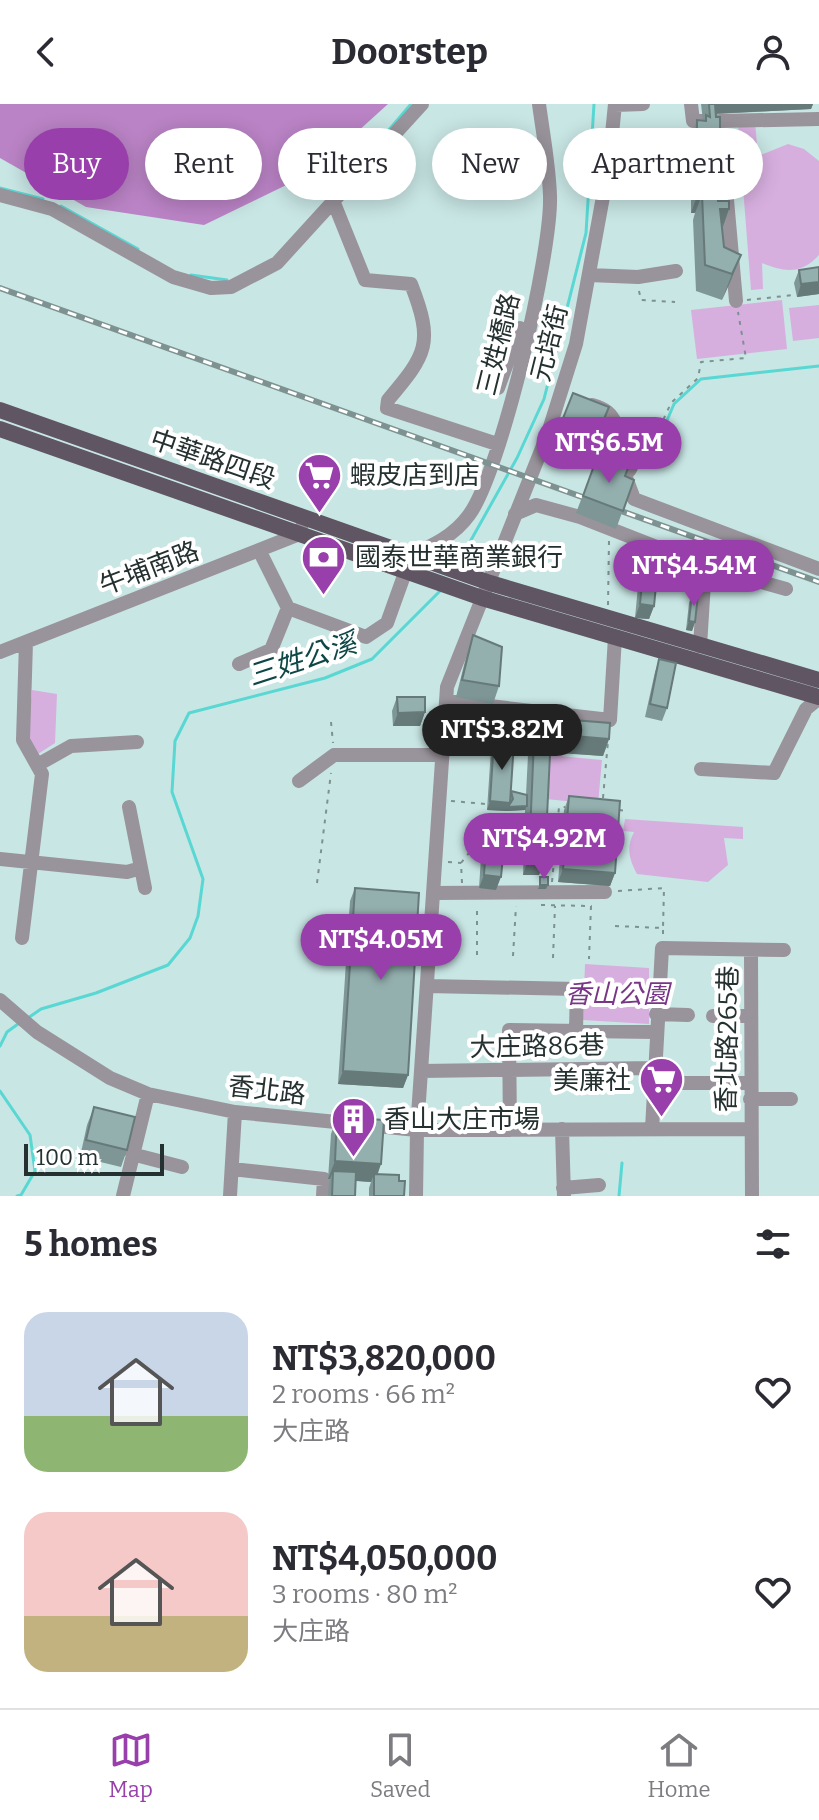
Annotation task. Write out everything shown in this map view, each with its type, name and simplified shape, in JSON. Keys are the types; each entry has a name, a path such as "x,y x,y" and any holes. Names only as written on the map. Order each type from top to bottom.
{"main road":[{"name":"中華路四段","path":"0,410 306,517 407,563"},
{"name":"中華路四段","path":"0,429 297,535 407,563"},
{"path":"407,563 615,637 819,698"},
{"path":"486,591 608,619 819,680"}],"street":[{"path":"0,195 52,209 173,277 211,288 231,287 277,263 422,104"},
{"name":"三姓橋路","path":"407,563 440,542 468,518 484,492 537,286 550,197 539,104"},
{"path":"615,104 643,104"},
{"name":"元培街","path":"416,1196 417,1130 447,687 561,394 576,344 609,164 615,104"},
{"path":"691,104 693,121 819,119"},
{"path":"720,121 736,301"},
{"path":"334,203 365,280 411,284 421,309 425,337 419,363 388,400 387,408 497,444"},
{"path":"589,275 638,277 676,271"},
{"path":"498,388 537,286"},
{"path":"561,394 608,410 617,426 610,443 612,449"},
{"path":"612,449 626,450 632,458 631,468 625,475 616,476 605,468 603,459 612,449"},
{"path":"625,475 634,499 819,569"},
{"path":"515,514 536,505 705,566 786,589"},
{"path":"297,535 306,517"},
{"name":"牛埔南路","path":"0,652 297,535"},
{"path":"259,550 288,608 366,637 387,623 407,563"},
{"path":"629,562 705,566"},
{"path":"700,646 705,566"},
{"path":"239,664 271,650 288,608"},
{"path":"446,701 610,720 615,637"},
{"path":"22,938 42,774 23,740 26,642"},
{"path":"701,769 774,773 806,709 819,698"},
{"path":"490,738 491,707"},
{"path":"39,764 71,746 137,742"},
{"path":"299,781 334,755 442,755"},
{"path":"129,807 145,888"},
{"path":"0,859 127,872 141,868"},
{"path":"433,893 553,898 605,892"},
{"path":"652,1129 662,948 784,950"},
{"name":"香北路265巷","path":"751,950 752,1196"},
{"path":"427,986 577,989 576,1030"},
{"name":"香北路","path":"2,1006 110,1078 148,1094 235,1112 417,1130 750,1129"},
{"path":"656,1014 688,1015"},
{"path":"713,1016 751,1016"},
{"path":"510,1130 509,1030 655,1032"},
{"name":"大庄路86巷","path":"421,1071 654,1076 751,1083"},
{"path":"123,1196 148,1094"},
{"path":"750,1099 791,1099"},
{"path":"230,1196 235,1112"},
{"path":"562,1129 564,1192 599,1185"},
{"path":"132,1154 182,1167"},
{"path":"232,1169 324,1179 323,1196"}],"path":[{"path":"638,277 641,300 675,302"},
{"path":"645,452 648,453 671,403 698,378 701,362 746,358 736,301 794,295"},
{"path":"608,619 609,529"},
{"path":"602,808 610,720"},
{"path":"317,883 334,755 331,722"},
{"path":"438,800 486,804"},
{"path":"553,958 559,807 573,807"},
{"path":"615,809 628,811"},
{"path":"462,892 461,863 469,853 496,851"},
{"path":"435,861 461,863"},
{"path":"605,892 664,888 662,948"},
{"path":"477,904 477,955"},
{"path":"513,956 516,904"},
{"path":"589,959 591,906"},
{"path":"615,926 663,928"}],"green space":[{"path":"755,122 756,128 738,128 738,123"},
{"path":"788,144 804,149 819,161 819,255 806,266 792,270 762,263 763,289 751,290 744,200 763,200 763,154"},
{"path":"782,300 787,349 697,359 691,310"},
{"path":"819,305 819,338 793,341 789,308"},
{"path":"32,690 57,694 55,743 38,754 27,742"},
{"path":"549,755 602,760 598,804 545,799"},
{"path":"625,819 743,827 743,839 724,838 728,865 708,882 637,874 630,853 634,832 623,831"},
{"name":"香山公園","path":"585,964 649,968 649,1024 583,1020"}],"shaded area":[{"path":"0,104 388,104 362,128 278,128 278,189 262,197 262,128 145,128 145,200 255,200 204,225 86,207 74,200 129,200 129,128 24,128 24,172 0,158"}],"building":[{"path":"709,104 715,104 720,128 697,128 697,120 706,121 706,115 710,117"},
{"path":"702,200 729,201 729,209 720,209 724,247 741,255 732,274 705,265"},
{"path":"819,267 819,282 801,284 799,270"},
{"path":"573,393 609,407 593,445 558,431"},
{"path":"604,459 628,468 625,476 634,480 623,511 583,496 595,463 601,466"},
{"path":"643,573 657,575 654,606 640,604"},
{"path":"692,594 698,595 695,622 689,621"},
{"path":"473,635 502,647 499,686 462,680"},
{"path":"659,659 676,663 667,708 650,704"},
{"path":"397,697 425,697 425,712 398,713"},
{"path":"496,716 511,717 510,736 495,735"},
{"path":"535,717 610,723 609,739 551,734 545,858 529,857"},
{"path":"494,740 514,742 510,803 490,801"},
{"path":"511,791 527,795 527,806 508,807 513,799"},
{"path":"569,796 620,801 615,873 563,869"},
{"path":"486,844 504,846 501,877 484,875"},
{"path":"540,877 548,877 548,885 540,885"},
{"path":"355,888 419,893 408,1075 343,1071"},
{"path":"94,1107 135,1117 127,1150 86,1140"},
{"path":"337,1117 384,1120 381,1164 335,1161"},
{"path":"333,1171 356,1172 355,1196 332,1196"},
{"path":"374,1174 399,1175 399,1181 405,1181 404,1196 374,1196"}],"waterway":[{"path":"391,128 411,104"},
{"name":"三姓公溪","path":"457,565 517,458 544,399 586,233 594,104"},
{"path":"0,188 24,194"},
{"path":"61,206 138,249"},
{"path":"191,275 227,280"},
{"path":"653,453 674,404 701,379 819,366"},
{"name":"三姓公溪","path":"28,1018 41,1009 96,993 168,965 190,938 198,916 203,879 172,792 175,741 189,713 325,678 372,659 440,591"},
{"name":"三姓公溪","path":"0,1046 7,1032 18,1024"},
{"name":"三姓公溪","path":"0,1091 30,1135 35,1171 21,1195 17,1196"},
{"path":"619,1196 622,1163"}],"railway":[{"path":"0,288 819,582"}],"place":[{"name":"蝦皮店到店","path":"319,514"},
{"name":"國泰世華商業銀行","path":"324,596"},
{"name":"美廉社","path":"662,1119"},
{"name":"香山大庄市場","path":"353,1158"}]}
